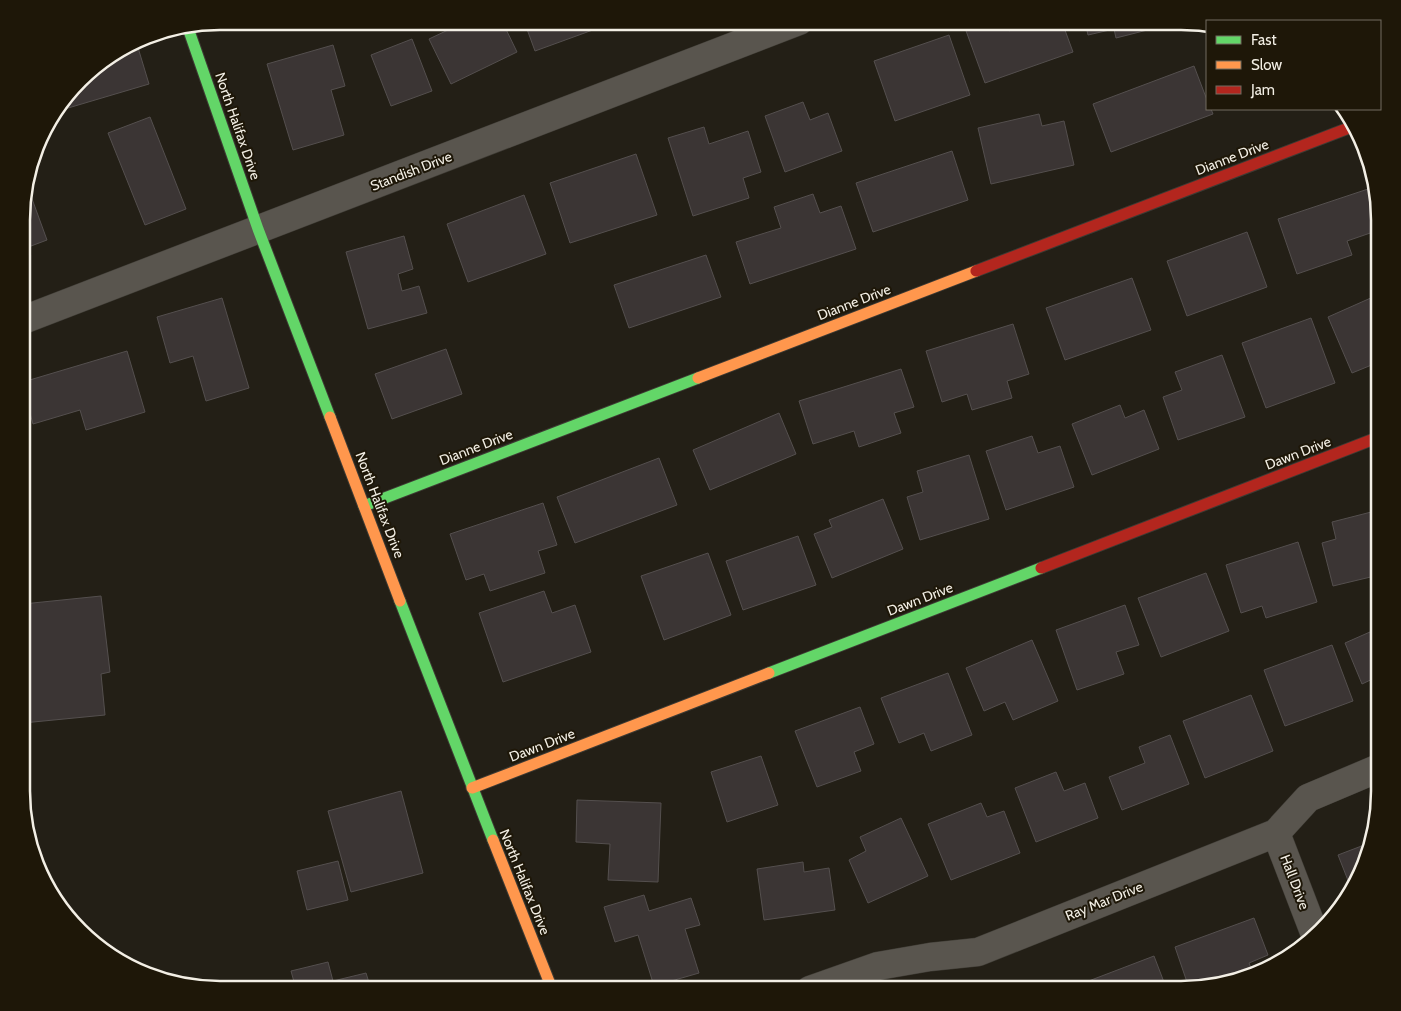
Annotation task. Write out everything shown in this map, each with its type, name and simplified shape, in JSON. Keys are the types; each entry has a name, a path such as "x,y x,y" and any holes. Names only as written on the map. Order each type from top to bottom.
{"street":[{"name":"Standish Drive","path":"30,317 778,30"},
{"name":"North Halifax Drive","path":"190,33 258,230 472,788 548,981"},
{"name":"Dianne Drive","path":"364,506 1348,128"},
{"name":"Dawn Drive","path":"472,788 1371,440"},
{"name":"Ray Mar Drive","path":"836,981 878,966 930,957 978,952 1276,832 1308,798 1371,771"},
{"name":"Hall Drive","path":"1276,832 1312,928"}],"building":[{"path":"448,30 506,30 517,52 451,84 429,39"},
{"path":"527,30 593,30 535,51"},
{"path":"966,30 1065,30 1073,52 985,83"},
{"path":"1087,30 1110,30 1088,35"},
{"path":"1114,30 1147,30 1116,38"},
{"path":"949,35 970,95 895,121 874,61"},
{"path":"412,39 432,91 391,106 371,55"},
{"path":"333,45 345,86 331,90 344,135 293,150 267,64"},
{"path":"138,49 149,84 66,109 77,95 104,69"},
{"path":"1194,66 1206,97 1206,110 1211,110 1213,114 1111,152 1093,104"},
{"path":"803,102 810,120 828,113 842,151 785,172 765,116"},
{"path":"1039,114 1042,126 1064,121 1074,165 991,184 978,128"},
{"path":"150,117 186,209 145,225 108,133"},
{"path":"704,127 709,144 748,131 761,172 743,178 749,198 693,216 668,138"},
{"path":"952,151 968,200 873,232 856,183"},
{"path":"636,154 657,215 570,243 550,183"},
{"path":"1368,189 1371,208 1371,233 1347,241 1352,255 1297,274 1278,219"},
{"path":"813,194 820,213 841,206 856,249 750,284 736,242 781,228 774,207"},
{"path":"524,195 546,254 468,282 447,224"},
{"path":"32,198 47,240 30,246"},
{"path":"1247,232 1267,287 1187,316 1167,261"},
{"path":"404,236 413,269 398,274 402,291 419,286 427,313 368,329 346,252"},
{"path":"706,255 721,297 629,328 614,285"},
{"path":"1132,278 1151,330 1065,360 1046,308"},
{"path":"222,298 249,388 206,401 193,356 170,363 157,317"},
{"path":"1371,298 1371,365 1352,373 1328,317"},
{"path":"1311,318 1335,383 1266,408 1242,343"},
{"path":"1013,324 1029,374 1007,381 1012,398 972,410 967,394 942,402 926,351"},
{"path":"446,349 462,394 392,419 375,374"},
{"path":"127,351 145,412 86,430 80,410 33,424 30,413 30,380"},
{"path":"1222,355 1245,417 1178,440 1163,397 1182,390 1175,372"},
{"path":"901,369 914,407 894,413 901,433 859,447 854,431 813,444 799,401"},
{"path":"1120,405 1125,418 1144,410 1159,449 1092,475 1072,424"},
{"path":"779,413 796,454 710,490 693,450"},
{"path":"1032,436 1038,453 1060,446 1074,487 1006,510 986,451"},
{"path":"969,455 989,519 920,540 907,497 923,492 917,471"},
{"path":"659,458 677,505 575,543 557,497"},
{"path":"883,499 903,549 832,578 814,534 832,527 829,520"},
{"path":"543,503 557,545 538,551 545,573 490,591 484,574 466,580 450,534"},
{"path":"1371,512 1371,577 1333,586 1322,543 1336,539 1332,522"},
{"path":"798,536 816,585 743,610 726,561"},
{"path":"1298,542 1317,602 1266,618 1262,606 1241,613 1226,565"},
{"path":"708,553 731,615 664,640 641,576"},
{"path":"1206,573 1229,631 1161,657 1138,598"},
{"path":"544,591 552,613 575,605 591,652 503,682 479,613"},
{"path":"101,596 110,672 101,674 105,715 30,722 30,603"},
{"path":"1125,605 1139,645 1116,652 1124,674 1077,690 1056,630"},
{"path":"1371,632 1371,680 1362,684 1345,643"},
{"path":"1032,640 1058,701 1013,720 1005,702 984,711 966,668"},
{"path":"1332,645 1353,701 1285,726 1264,670"},
{"path":"948,673 972,735 931,751 924,733 899,743 881,698"},
{"path":"1251,695 1273,751 1205,778 1183,721"},
{"path":"860,707 874,744 854,752 861,771 817,787 795,731"},
{"path":"1170,735 1189,784 1122,810 1109,777 1145,763 1139,747"},
{"path":"761,756 778,805 727,822 711,772"},
{"path":"1056,772 1064,791 1085,783 1098,818 1036,842 1015,788"},
{"path":"401,791 423,873 351,892 328,811"},
{"path":"577,800 661,803 658,882 608,880 610,844 576,842"},
{"path":"981,803 987,817 1004,811 1020,853 951,880 928,824"},
{"path":"901,818 928,876 868,903 849,860 866,851 860,837"},
{"path":"1363,845 1348,881 1338,855"},
{"path":"338,861 348,900 307,910 297,871"},
{"path":"803,862 804,872 829,868 835,910 764,920 757,869"},
{"path":"644,895 649,911 691,898 700,925 685,929 699,973 671,981 652,981 638,935 615,942 604,907"},
{"path":"1254,918 1268,955 1249,963 1251,968 1230,975 1187,981 1175,947"},
{"path":"1154,956 1164,981 1089,981"},
{"path":"328,962 333,981 294,981 291,971"},
{"path":"366,973 368,981 333,981"}],"traffic: fast":[{"path":"190,33 258,229 330,417"},
{"path":"364,506 698,378"},
{"path":"769,673 1041,568"},
{"path":"400,601 493,840"}],"traffic: slow":[{"path":"698,378 976,271"},
{"path":"330,417 400,601"},
{"path":"472,788 769,673"},
{"path":"493,840 549,981"}],"traffic: jam":[{"path":"976,271 1348,128"},
{"path":"1041,568 1371,440"}]}
